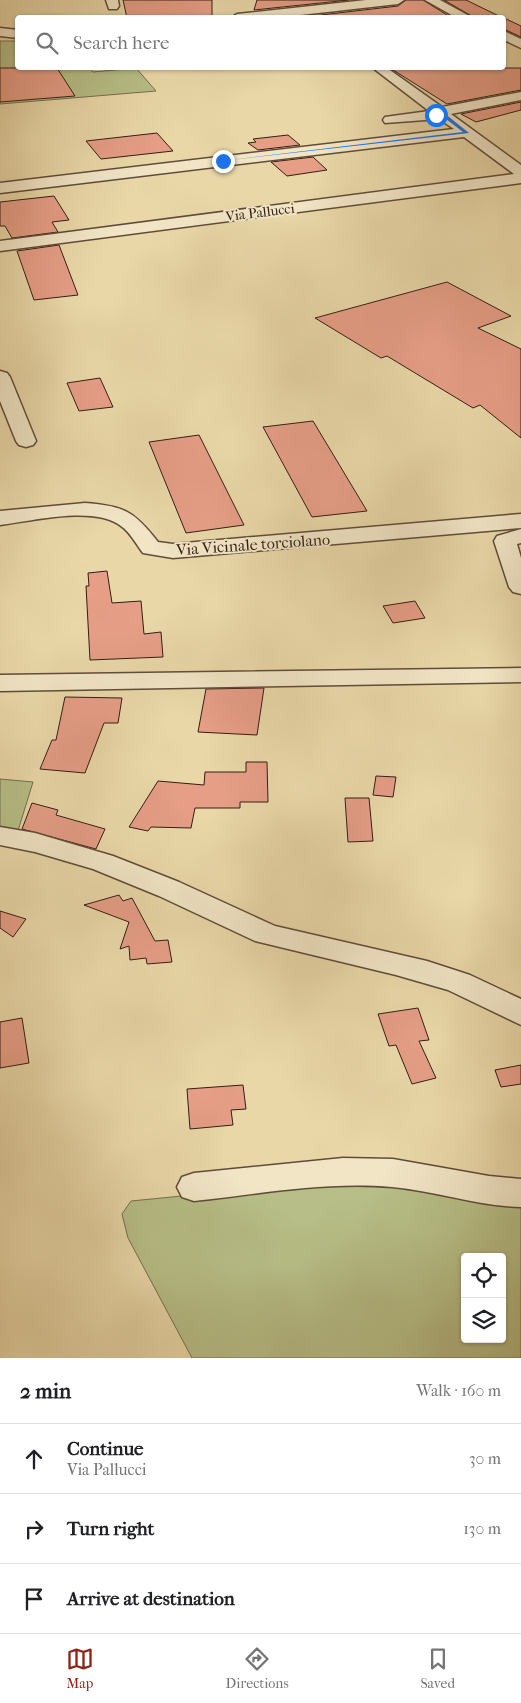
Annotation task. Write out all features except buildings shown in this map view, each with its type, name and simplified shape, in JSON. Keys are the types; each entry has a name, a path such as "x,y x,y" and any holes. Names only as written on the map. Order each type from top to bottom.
{"street":[{"path":"259,15 398,0"},
{"path":"431,0 461,15"},
{"path":"0,30 15,32"},
{"path":"0,37 15,34"},
{"path":"506,36 521,44"},
{"path":"506,47 521,44"},
{"path":"383,70 521,172"},
{"path":"390,120 441,113 521,96"},
{"path":"0,188 467,132"},
{"name":"Via Pallucci","path":"0,246 521,178"},
{"path":"0,377 26,441"},
{"name":"Via Vicinale torciolano","path":"0,518 86,510 104,511 118,514 129,521 151,548 174,551 507,534 521,521"},
{"path":"507,534 507,551 521,587"},
{"path":"0,683 278,676 416,678 521,675"},
{"path":"0,836 58,847 104,862 266,934 291,942 426,970 468,984 521,1012"},
{"path":"194,1187 321,1174 392,1173 491,1191 521,1194"}],"green space":[{"path":"0,41 15,41 15,70 92,70 93,72 138,70 156,91 0,104"},
{"path":"0,779 33,782 17,834 0,832"},
{"path":"355,1179 521,1205 521,1358 192,1358 128,1238 122,1214 131,1201"}],"route":[{"path":"223,161 298,154 467,132 442,114 436,115"}]}
